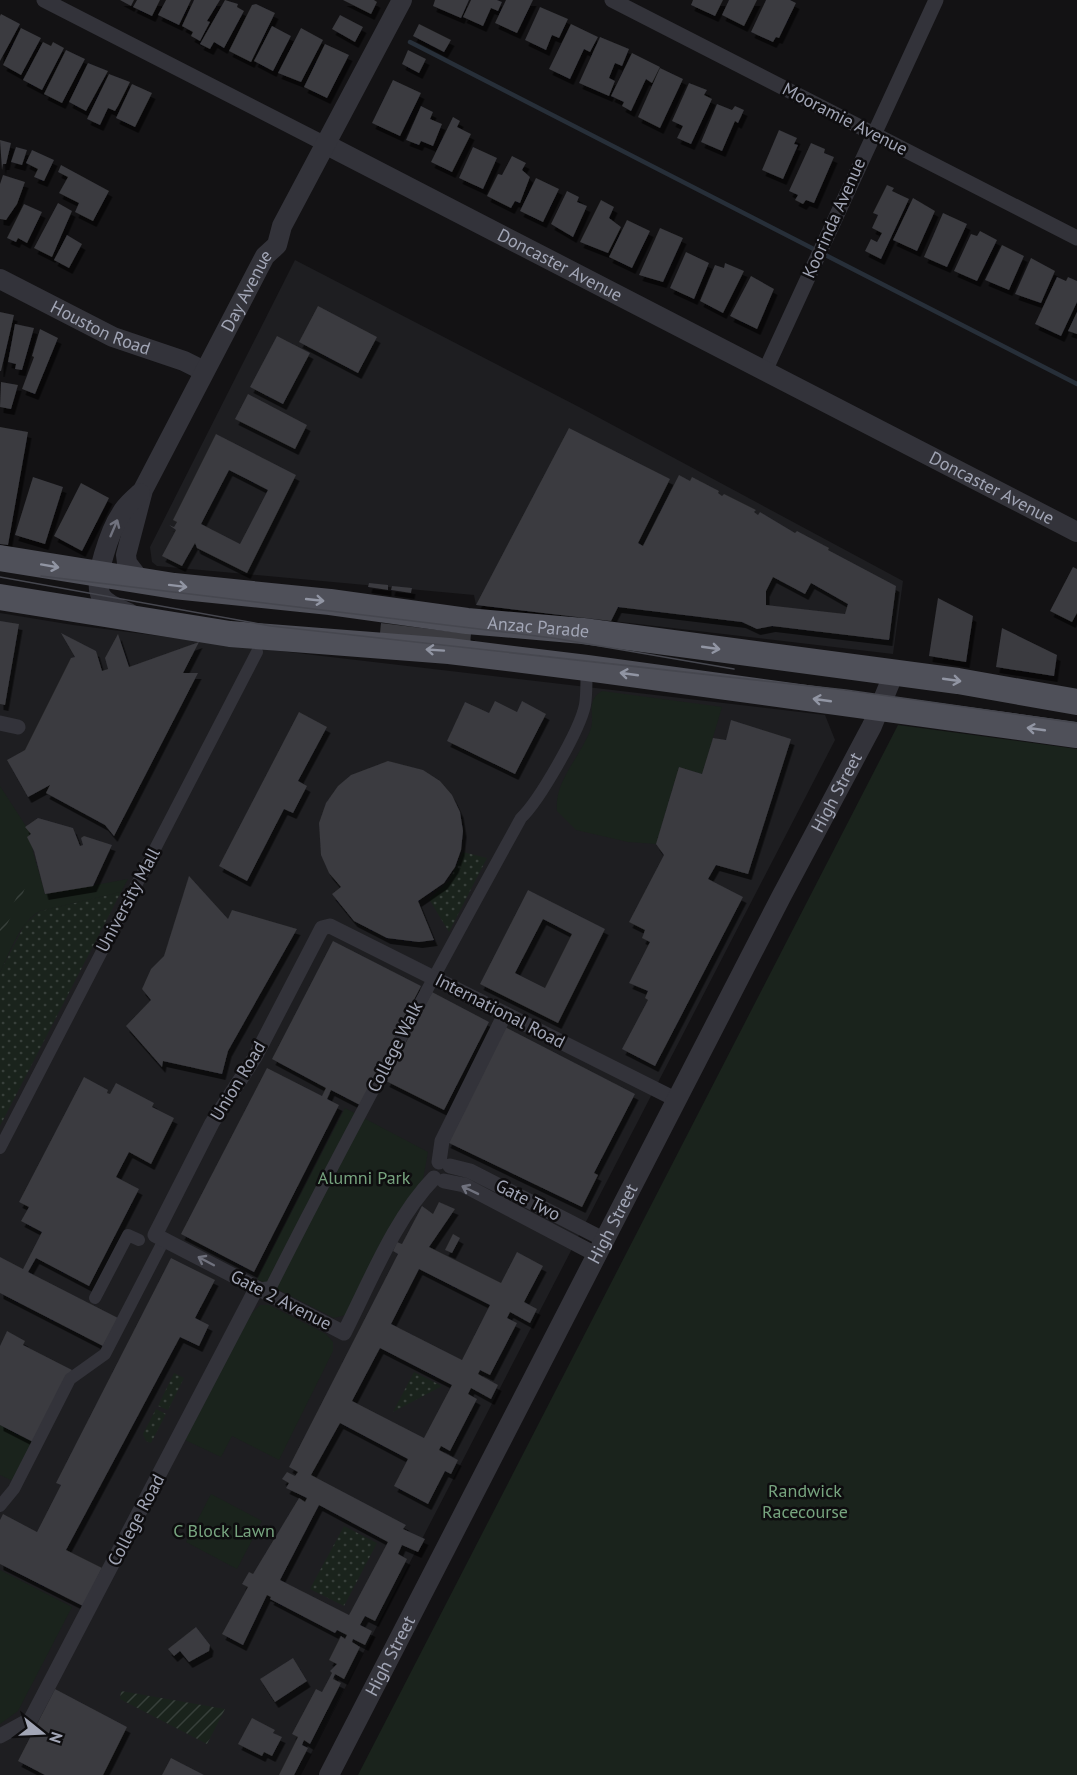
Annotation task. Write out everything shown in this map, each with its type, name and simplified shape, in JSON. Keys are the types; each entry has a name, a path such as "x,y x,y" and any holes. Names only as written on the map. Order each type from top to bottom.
{"main road":[{"name":"Anzac Parade","path":"0,558 99,575 330,602 467,621 583,631 894,672 1077,702"},
{"name":"Anzac Parade","path":"0,597 267,638 449,651 1077,735"}],"street":[{"name":"Doncaster Avenue","path":"44,0 1077,531"},
{"name":"Day Avenue","path":"140,580 127,564 126,555 143,490 265,256 278,245 282,226 402,0"},
{"name":"Mooramie Avenue","path":"612,0 1077,238"},
{"name":"Koorinda Avenue","path":"765,372 936,0"},
{"name":"Houston Road","path":"0,279 113,337 184,361 204,371"},
{"name":"Day Avenue","path":"99,575 114,526 122,512 143,490"},
{"path":"99,575 98,584 101,596 109,604 151,622"},
{"name":"University Mall","path":"0,1148 257,652"},
{"name":"College Walk","path":"256,1289 271,1287 358,1115 521,818 532,807 576,729 585,707 587,668"},
{"name":"High Street","path":"329,1775 880,707 894,672"},
{"path":"0,723 18,727"},
{"name":"International Road","path":"322,928 330,926 677,1100"},
{"name":"Union Road","path":"152,1242 212,1123 255,1057 322,928"},
{"path":"506,1014 442,1141 445,1164 432,1168 439,1180 464,1185 601,1247"},
{"name":"Gate Two","path":"445,1164 470,1171 601,1247"},
{"name":"Gate 2 Avenue","path":"152,1242 256,1289 344,1333 418,1194 439,1180"},
{"path":"0,1506 14,1489 70,1380 105,1354 152,1242 128,1235 95,1298"},
{"name":"College Road","path":"0,1736 31,1719 256,1289"}],"shaded area":[{"path":"295,260 579,407 903,581 893,654 476,605 474,595 157,566 152,562 150,547"},
{"path":"0,613 73,625 246,647 825,715 835,740 300,1775 0,1775"}],"green space":[{"path":"602,691 722,707 702,774 679,767 656,844 628,842 576,830 557,811 557,800 564,779 591,728 592,703"},
{"name":"Randwick Racecourse","path":"898,725 1077,749 1077,1775 358,1775"},
{"path":"0,786 31,834 33,852 45,894 128,879 121,892 40,911 33,916 16,938 0,972"},
{"path":"463,852 487,858 449,932 429,899 449,881"},
{"path":"22,887 25,888 23,893 0,938 0,929"},
{"path":"121,892 0,1126 0,972 25,924 40,911"},
{"name":"Alumni Park","path":"345,1108 428,1152 422,1185 346,1315 334,1318 257,1279"},
{"path":"260,1305 269,1305 326,1334 333,1342 333,1351 279,1460 232,1436 221,1457 185,1440 251,1314"},
{"path":"414,1372 442,1386 393,1412"},
{"path":"174,1373 184,1378 168,1410 158,1406"},
{"path":"156,1409 166,1414 151,1443 146,1441 143,1434"},
{"path":"0,1425 35,1443 15,1482 0,1475"},
{"name":"C Block Lawn","path":"211,1494 262,1521 237,1569 186,1542"},
{"path":"344,1526 377,1543 344,1606 310,1589"},
{"path":"0,1570 72,1607 18,1711 0,1724"},
{"path":"121,1691 225,1709 207,1744 120,1699"}],"building":[{"path":"120,0 134,0 131,6"},
{"path":"137,0 160,0 152,16 133,7"},
{"path":"166,0 191,0 179,25 158,15"},
{"path":"194,0 220,0 207,21 210,22 200,41 191,36 193,32 182,26"},
{"path":"225,0 238,4 237,7 244,11 224,48 214,42 210,49 200,44"},
{"path":"343,0 374,0 377,2 371,14"},
{"path":"435,0 469,0 461,18 433,6"},
{"path":"471,0 502,2 498,11 491,8 483,26 463,17"},
{"path":"506,0 533,0 517,33 495,23"},
{"path":"693,0 723,0 715,16 691,5"},
{"path":"729,0 757,0 744,26 722,15"},
{"path":"766,0 790,0 796,3 779,38 776,37 773,42 751,32"},
{"path":"256,4 275,13 251,62 229,51 252,5"},
{"path":"540,7 568,19 559,38 552,35 546,50 525,40"},
{"path":"1,14 20,24 0,61 0,16"},
{"path":"340,15 363,27 355,42 332,29"},
{"path":"419,24 451,40 444,52 413,36"},
{"path":"571,24 598,37 590,52 584,49 570,79 549,69"},
{"path":"272,26 291,36 273,71 254,61"},
{"path":"21,28 41,38 21,75 3,65"},
{"path":"301,28 323,40 301,82 278,73"},
{"path":"600,37 629,49 622,66 615,63 609,78 615,81 609,96 579,83"},
{"path":"43,42 51,46 53,42 64,48 42,90 23,80"},
{"path":"325,44 349,55 327,98 304,87"},
{"path":"66,50 85,59 62,103 44,94"},
{"path":"408,50 426,59 419,73 402,64"},
{"path":"632,53 660,67 652,83 646,79 631,111 622,106 624,102 611,96"},
{"path":"88,63 108,71 86,111 69,102"},
{"path":"660,68 683,79 660,128 638,117"},
{"path":"109,74 130,82 115,111 108,108 100,125 87,119"},
{"path":"393,80 421,93 400,136 372,123"},
{"path":"689,83 707,90 704,95 712,99 691,144 677,138 683,126 672,121"},
{"path":"132,84 152,93 135,127 116,118"},
{"path":"717,104 732,110 735,106 744,110 738,123 735,121 722,151 701,142"},
{"path":"421,106 433,112 430,119 442,124 433,146 421,141 419,145 406,140"},
{"path":"453,117 460,121 457,127 471,134 452,172 431,162"},
{"path":"779,130 797,138 794,144 798,145 783,179 762,170"},
{"path":"0,140 11,143 6,164 3,164 2,170"},
{"path":"811,143 825,149 824,153 834,157 814,203 806,200 803,204 795,200 798,195 789,191"},
{"path":"16,147 27,150 22,165 11,162"},
{"path":"473,147 497,158 483,189 459,178"},
{"path":"32,150 54,160 44,181 34,177 38,169 26,163"},
{"path":"512,156 526,163 522,170 530,177 520,203 515,201 511,208 487,196 498,174 502,175"},
{"path":"61,165 109,191 93,221 75,212 79,203 59,193 68,177 58,172"},
{"path":"3,175 25,182 17,204 6,220 0,219 0,184"},
{"path":"536,178 559,189 543,222 520,211"},
{"path":"887,185 894,188 892,191 909,199 881,259 865,251 871,239 877,242 882,233 872,228 878,215 873,213"},
{"path":"567,191 579,197 577,202 587,206 573,237 551,224"},
{"path":"913,198 935,211 917,251 893,240"},
{"path":"601,200 614,207 609,218 621,227 608,253 580,242"},
{"path":"58,203 72,211 52,257 34,248"},
{"path":"24,204 42,212 27,243 18,238 16,242 7,238"},
{"path":"943,213 967,224 947,267 924,257"},
{"path":"627,220 650,231 632,268 609,257"},
{"path":"660,228 683,238 663,282 639,275"},
{"path":"980,231 997,240 977,281 954,271 971,234 977,236"},
{"path":"67,235 82,244 69,268 54,260"},
{"path":"1002,245 1024,256 1009,290 985,280"},
{"path":"686,252 709,263 694,299 670,288"},
{"path":"1031,258 1055,271 1041,303 1015,294"},
{"path":"725,263 744,271 723,313 700,301 715,265 724,268"},
{"path":"751,276 774,289 757,329 730,316"},
{"path":"1057,277 1066,281 1068,277 1077,281 1077,302 1061,336 1035,324"},
{"path":"318,306 377,337 358,373 299,342"},
{"path":"0,312 14,315 1,371 0,371"},
{"path":"1077,312 1077,334 1068,331"},
{"path":"15,324 34,328 22,370 15,369 16,364 8,362"},
{"path":"40,329 58,338 35,394 22,389 34,357 32,356"},
{"path":"277,336 310,353 283,404 250,387"},
{"path":"1,382 18,385 11,409 0,407"},
{"path":"248,394 307,425 295,449 235,419"},
{"path":"0,427 28,432 8,545 0,544"},
{"path":"569,428 670,479 638,543 643,546 679,475 690,481 692,477 719,491 718,493 722,496 724,494 756,510 754,512 758,515 760,512 795,533 797,531 896,586 889,640 772,626 757,629 742,622 618,607 611,621 476,605","holes":["773,577 805,594 811,583 848,604 845,614 766,605 766,591"]},
{"path":"216,434 296,475 247,573 197,548 195,543 182,566 162,556 176,530 169,525 174,527 177,522 173,520","holes":["229,470 268,490 240,544 201,524"]},
{"path":"33,477 63,487 45,544 15,535"},
{"path":"81,483 109,498 82,551 54,536"},
{"path":"1073,567 1077,569 1077,613 1072,622 1050,611"},
{"path":"369,583 388,585 388,590 368,587"},
{"path":"392,586 412,588 411,593 391,590"},
{"path":"938,598 973,616 966,662 929,656"},
{"path":"0,621 19,624 5,705 0,704"},
{"path":"381,623 471,634 470,644 380,633"},
{"path":"1002,628 1057,655 1054,676 996,667"},
{"path":"61,633 96,651 102,671 108,669 105,658 118,634 129,667 199,642 183,673 198,673 114,836 105,825 46,793 50,785 28,797 7,760 25,750 71,658 75,657"},
{"path":"495,701 517,712 522,701 546,714 515,774 447,741 465,702 489,713"},
{"path":"299,712 327,727 298,781 307,786 293,813 284,809 247,881 219,866"},
{"path":"731,720 791,739 748,874 716,865 708,879 743,897 655,1066 622,1049 648,1000 645,998 648,991 629,983 650,942 642,938 645,930 629,922 664,855 656,844 679,767 702,774 713,738 726,740"},
{"path":"388,761 423,770 440,781 452,795 460,812 463,831 461,850 455,867 444,883 418,901 434,940 419,942 387,938 354,921 332,894 341,887 329,873 321,855 319,823 326,803 338,786 351,775"},
{"path":"38,818 73,828 80,846 83,845 81,838 84,836 112,845 93,886 45,894 34,851 27,837 31,834 25,827"},
{"path":"189,876 228,919 232,910 297,929 228,1051 222,1074 163,1061 162,1067 126,1026 151,1000 142,989 151,969 164,956"},
{"path":"528,890 605,929 558,1023 480,984","holes":["543,919 572,934 545,988 515,973"]},
{"path":"333,941 421,986 360,1105 331,1090 327,1099 339,1105 254,1272 181,1234 267,1068 322,1096 326,1088 272,1059"},
{"path":"432,992 489,1022 444,1110 386,1081"},
{"path":"505,1027 635,1094 594,1173 598,1175 582,1207 447,1142"},
{"path":"84,1077 108,1090 107,1093 110,1094 116,1083 154,1103 152,1107 174,1118 151,1164 129,1152 116,1177 139,1189 89,1286 36,1258 28,1272 118,1318 103,1346 0,1293 0,1257 23,1269 42,1232 21,1221 29,1207 19,1202"},
{"path":"439,1202 455,1209 429,1247 501,1283 517,1252 543,1266 524,1302 537,1309 530,1323 510,1312 507,1318 517,1323 490,1375 480,1370 478,1374 498,1385 491,1399 471,1388 468,1394 477,1399 450,1451 441,1446 439,1450 458,1460 451,1474 445,1471 428,1504 394,1486 408,1459 340,1423 311,1475 406,1525 403,1529 425,1539 418,1552 402,1545 398,1554 407,1559 375,1621 365,1616 360,1625 372,1631 365,1645 353,1639 352,1642 360,1647 344,1679 335,1674 333,1679 341,1683 310,1744 304,1740 302,1745 308,1748 294,1775 279,1775 298,1737 292,1734 316,1689 322,1692 332,1673 330,1671 337,1664 329,1660 341,1636 345,1639 347,1635 337,1630 335,1633 270,1599 271,1597 267,1595 243,1645 222,1634 248,1587 242,1584 249,1572 253,1574 299,1498 305,1502 307,1498 286,1488 289,1483 282,1479 287,1472 295,1476 298,1472 289,1467 398,1254 393,1251 397,1242 402,1244 422,1206 433,1214","holes":["419,1269 490,1305 462,1360 391,1324","380,1348 452,1385 424,1438 352,1401","319,1505 388,1542 349,1615 280,1580"]},
{"path":"453,1234 460,1238 452,1253 445,1250"},
{"path":"171,1258 215,1280 195,1318 209,1325 199,1346 180,1337 66,1550 102,1568 83,1606 0,1564 0,1520 3,1514 37,1532 61,1485 56,1483"},
{"path":"7,1331 25,1341 23,1345 72,1370 35,1443 0,1425 0,1346"},
{"path":"196,1627 210,1645 209,1651 189,1662 180,1651 174,1656 168,1649"},
{"path":"293,1658 307,1681 275,1702 260,1679"},
{"path":"55,1689 127,1727 103,1775 45,1775 18,1761"},
{"path":"252,1718 275,1730 273,1733 282,1737 272,1756 264,1752 262,1756 238,1744"},
{"path":"171,1758 204,1775 162,1775"}],"waterway":[{"path":"410,42 1077,384"}],"tram line":[{"path":"41,576 553,638 734,669"},
{"path":"0,577 271,626 846,690 1077,723"}]}
